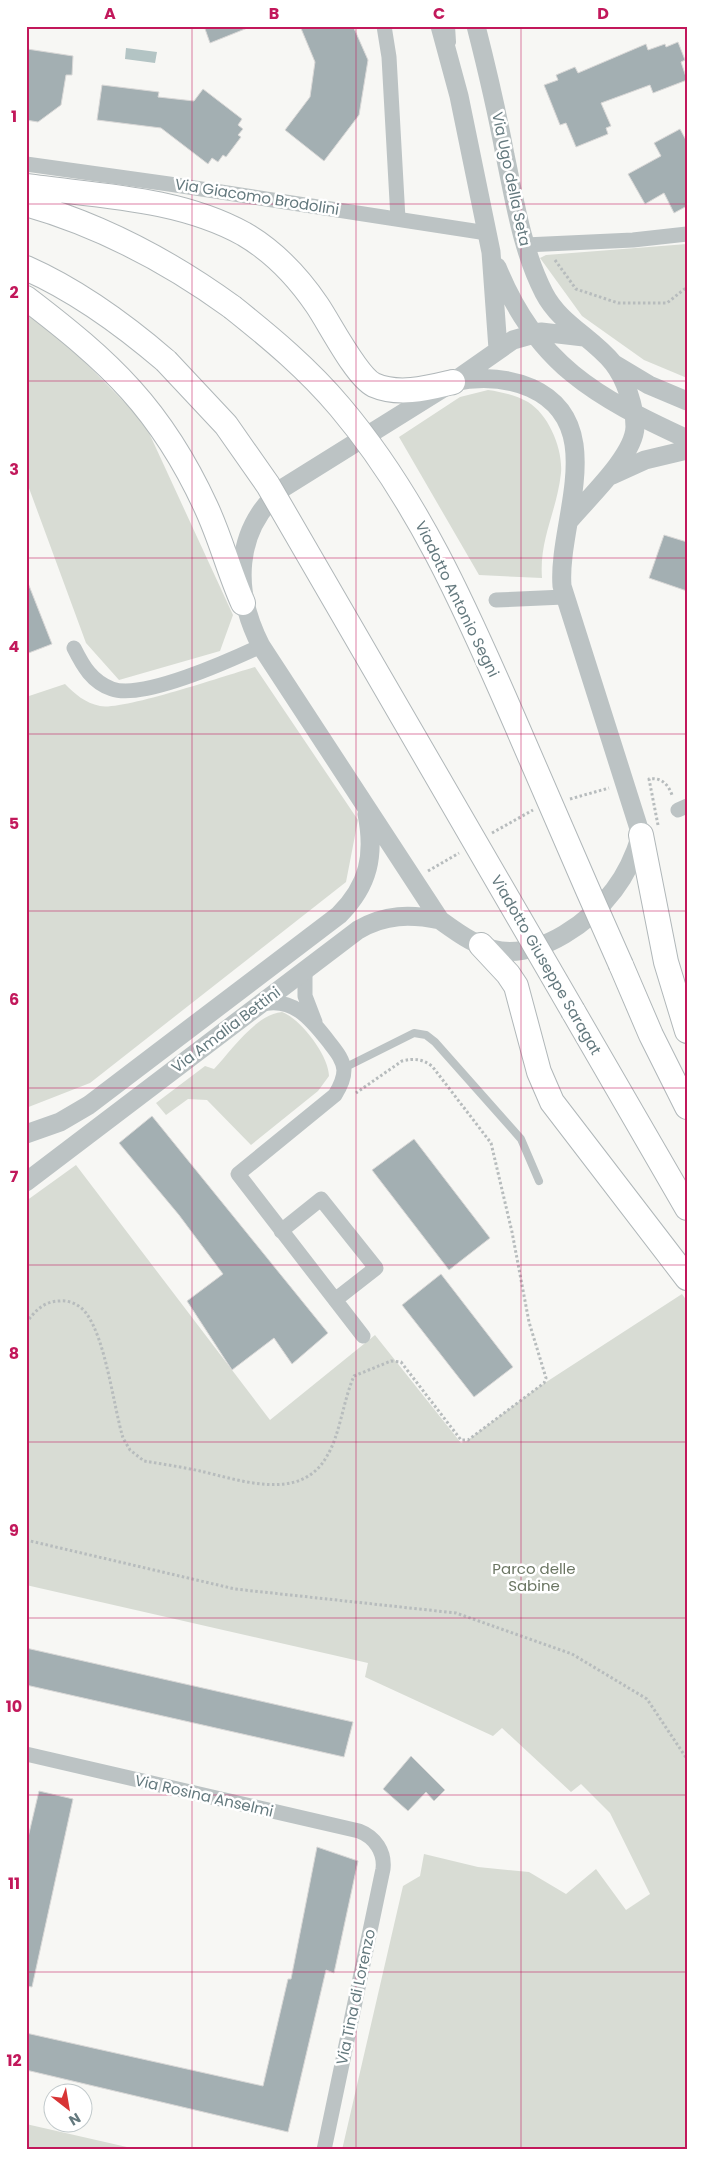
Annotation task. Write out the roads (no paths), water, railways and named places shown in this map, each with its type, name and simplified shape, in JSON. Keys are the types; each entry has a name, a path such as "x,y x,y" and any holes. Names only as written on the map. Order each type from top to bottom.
{"main road":[{"path":"26,186 164,205 190,211 226,225 261,246 293,275 316,304 358,369 371,383 386,388 406,390 452,382"},
{"name":"Viadotto Antonio Segni","path":"26,204 53,213 146,253 232,307 271,338 321,386 376,453 439,556 481,642 651,1034 687,1107"},
{"name":"Viadotto Giuseppe Saragat","path":"26,268 86,300 126,328 166,361 221,419 263,477 687,1208"},
{"path":"26,298 76,335 109,365 164,430 207,510 244,603"},
{"path":"642,835 666,962 687,1031"},
{"path":"480,945 508,974 516,986 539,1072 552,1102 687,1278"}],"street":[{"path":"384,26 389,57 398,219"},
{"path":"440,26 459,96 491,252 498,349"},
{"name":"Via Ugo della Seta","path":"476,26 525,244 531,263 548,300 564,319 613,363"},
{"name":"Via Giacomo Brodolini","path":"26,164 487,233"},
{"path":"525,244 633,240 687,234"},
{"path":"491,252 511,299 532,332 569,372 600,396 634,415 687,440"},
{"path":"452,382 475,378 509,380 536,391 557,408 570,430 576,450 575,475 562,562 564,597 627,784 642,835 633,858 613,891 571,928 544,944 524,950 502,951 480,945 440,920 365,808 261,646 252,628 244,603 241,576 246,547 252,529 270,500 295,480 452,382 512,340 532,332 584,337"},
{"path":"568,522 629,448 634,432 634,415 628,393 613,363"},
{"path":"613,363 649,384 687,401"},
{"path":"601,483 614,474 645,460 687,450"},
{"path":"496,600 564,597"},
{"path":"74,648 92,677 104,686 120,691 140,688 203,672 261,646"},
{"path":"26,1134 60,1122 93,1102 339,915 358,894 368,866 370,834 365,808"},
{"name":"Via Amalia Bettini","path":"26,1182 358,930 373,921 404,915 440,920"},
{"path":"305,970 305,996 315,1023 340,1056 344,1068 342,1081 335,1095 238,1174 363,1336"},
{"path":"259,1005 276,1002 287,1004 315,1023"},
{"path":"281,1230 321,1199 376,1268 335,1300"},
{"name":"Via Rosina Anselmi","path":"26,1754 359,1832 369,1836 378,1846"},
{"name":"Via Tina di Lorenzo","path":"324,2150 383,1869 383,1856 378,1846"}],"lane":[{"path":"450,26 459,96"},
{"name":"Via Ugo della Seta","path":"468,26 485,64"},
{"path":"344,1068 414,1033 426,1034 520,1139 539,1181"}],"park label":[{"name":"Parco delle Sabine","path":"534,1578"}]}
